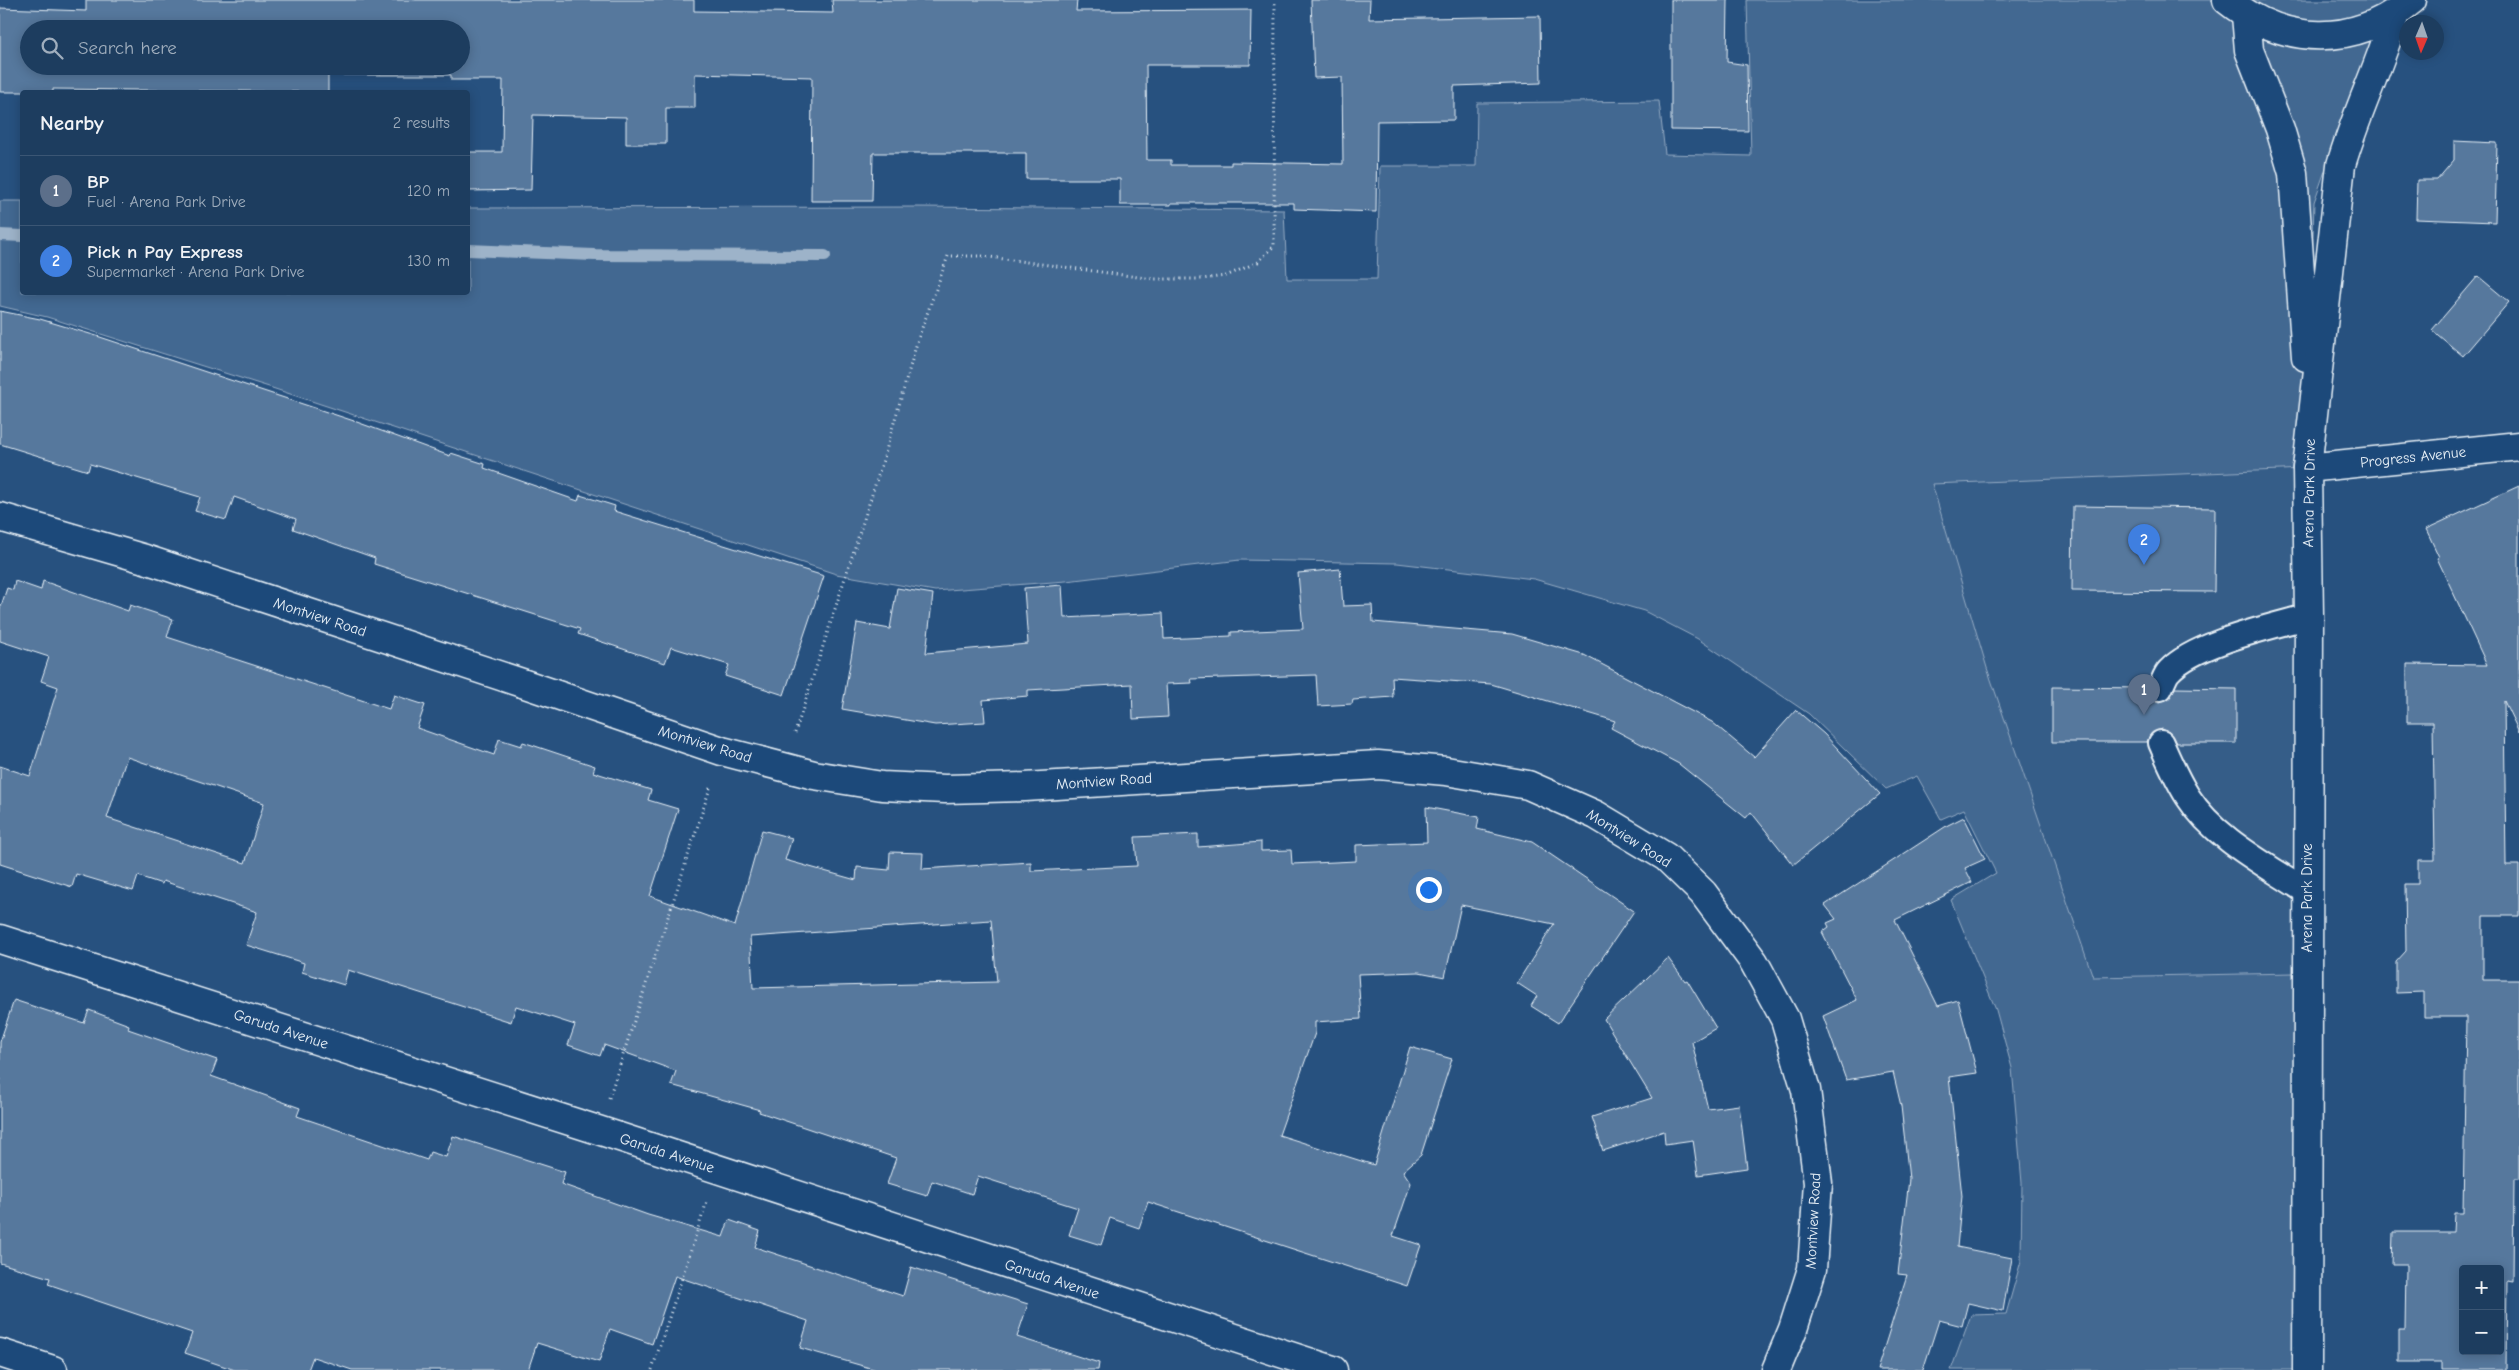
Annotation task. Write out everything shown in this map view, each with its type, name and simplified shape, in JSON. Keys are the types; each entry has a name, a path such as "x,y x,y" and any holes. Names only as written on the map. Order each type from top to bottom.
{"street":[{"name":"Arena Park Drive","path":"2236,8 2281,31 2320,36 2360,31 2404,7"},
{"name":"Arena Park Drive","path":"2307,1370 2309,616 2307,468 2310,426 2341,165 2349,138 2404,7"},
{"name":"Arena Park Drive","path":"2236,8 2248,50 2280,129 2293,173 2310,426"},
{"name":"Progress Avenue","path":"2307,468 2519,446"},
{"name":"Montview Road","path":"0,517 144,559 722,751 814,775 882,786 945,789 1378,766 1446,771 1528,786 1596,815 1666,857 1703,893 1754,962 1785,1019 1806,1090 1818,1183 1812,1270 1793,1329 1776,1370"},
{"name":"Garuda Avenue","path":"0,939 598,1130 1333,1370"},
{"path":"0,1353 53,1370"}],"lane":[{"path":"2160,688 2168,672 2186,658 2221,643 2309,616"},
{"path":"2161,743 2189,798 2207,819 2236,845 2307,892"}],"path":[{"path":"784,767 885,454 918,339 948,256 982,256 1152,279 1202,279 1226,276 1258,262 1274,246 1276,0"},
{"path":"598,1130 722,751"},
{"path":"652,1370 718,1170"}],"shaded area":[{"path":"1747,0 2415,0 2405,15 2399,15 2399,24 2352,94 2314,202 2306,469 1932,484 1987,668 2093,977 2294,973 2299,1370 1951,1370 1971,1315 2006,1314 2021,1261 2022,1183 2012,1068 1996,1010 1951,900 1996,873 1964,809 1941,819 1917,776 1886,789 1809,714 1698,639 1644,611 1534,579 1397,563 1240,560 1066,581 935,591 836,574 269,387 47,317 0,306 0,201 20,201 20,295 470,295 470,208 917,207 1284,210 1287,279 1377,279 1380,166 1476,166 1477,103 1659,101 1665,154 1751,156"},
{"path":"2306,469 2294,973 2093,977 1987,668 1932,484"}],"building":[{"path":"86,0 694,0 694,11 833,13 832,0 1077,0 1076,11 1251,10 1250,65 1146,65 1147,160 1171,160 1171,165 1231,165 1231,162 1343,164 1342,77 1314,78 1311,0 1370,0 1369,19 1540,16 1541,83 1454,86 1454,120 1377,121 1376,212 1294,209 1294,203 1120,205 1120,179 1026,179 1026,153 873,153 872,201 811,201 812,77 695,74 695,108 666,108 666,144 626,144 626,117 533,115 531,190 470,191 470,152 502,152 503,80 451,80 451,75 470,75 470,20 20,20 20,75 328,75 328,90 53,89 0,92 0,8 86,11"},
{"path":"1671,0 1728,0 1727,62 1747,65 1748,131 1671,130"},
{"path":"2454,141 2497,143 2495,222 2416,219 2417,180 2437,180 2454,160"},
{"path":"2478,276 2509,302 2463,356 2432,330"},
{"path":"0,311 40,319 100,337 354,421 450,456 451,453 485,464 484,468 578,501 580,495 615,506 614,511 824,576 784,695 725,676 729,665 671,647 665,663 578,634 580,629 374,564 375,558 293,529 296,519 234,497 226,520 195,511 200,497 90,464 88,471 0,444"},
{"path":"2519,486 2519,732 2504,701 2506,865 2519,865 2519,916 2483,916 2483,980 2519,980 2519,1179 2514,1179 2513,1281 2507,1280 2506,1370 2442,1370 2442,1362 2399,1362 2399,1330 2405,1330 2406,1265 2392,1265 2393,1232 2453,1232 2454,1213 2463,1213 2466,1017 2424,1017 2424,992 2396,993 2396,962 2406,951 2405,884 2418,884 2418,860 2435,860 2433,722 2407,722 2407,664 2487,665 2437,558 2439,557 2426,529"},
{"path":"2073,506 2215,508 2214,592 2072,591"},
{"path":"1340,569 1343,606 1372,605 1373,622 1512,634 1584,655 1712,722 1754,757 1796,710 1824,734 1880,794 1793,865 1751,812 1746,818 1679,764 1611,728 1615,721 1491,684 1392,677 1393,697 1353,700 1352,704 1318,706 1316,675 1191,679 1192,683 1166,684 1168,717 1133,719 1132,684 1028,690 1028,696 983,700 985,722 935,725 842,709 857,623 890,629 897,588 933,594 926,653 1028,644 1024,588 1062,585 1064,618 1163,613 1164,639 1231,636 1231,632 1303,629 1298,573"},
{"path":"15,581 41,590 43,581 128,611 130,605 173,619 167,637 389,709 394,695 425,705 417,728 494,755 499,739 521,746 523,742 595,766 593,772 651,790 648,800 678,809 650,896 735,926 762,830 792,838 785,860 856,880 857,867 889,870 890,852 923,853 922,869 1031,862 1031,871 1137,866 1135,837 1198,834 1198,847 1261,842 1261,851 1291,850 1292,864 1356,861 1356,845 1427,842 1426,807 1479,817 1477,829 1532,842 1634,911 1558,1023 1531,1006 1537,996 1517,983 1554,924 1461,905 1445,977 1419,972 1358,974 1361,1019 1315,1022 1315,1033 1279,1135 1374,1165 1410,1047 1452,1059 1421,1155 1403,1171 1411,1183 1393,1236 1421,1245 1407,1286 1148,1202 1139,1228 1110,1218 1101,1245 1069,1235 1078,1208 978,1176 972,1194 932,1181 927,1196 887,1184 896,1158 759,1112 760,1110 671,1085 676,1071 604,1045 600,1056 568,1045 575,1025 516,1006 511,1022 348,970 344,985 302,972 304,963 246,945 257,912 163,881 162,884 138,876 133,891 76,874 72,887 0,864 0,766 30,776 58,687 41,681 49,657 0,641 0,609 7,588 13,590","holes":["127,757 264,803 245,863 107,818","991,920 997,982 753,988 750,937"]},
{"path":"2052,687 2146,688 2149,696 2160,702 2168,699 2175,688 2236,689 2236,743 2176,743 2169,732 2162,729 2150,735 2147,742 2052,742"},
{"path":"1964,817 1985,859 1965,868 1972,882 1895,920 1938,1006 1958,1000 1977,1073 1949,1077 1962,1196 1957,1247 2012,1258 2003,1311 1968,1303 1962,1326 1939,1320 1923,1370 1877,1370 1907,1275 1898,1274 1909,1179 1901,1106 1893,1072 1846,1080 1823,1016 1857,1000 1822,932 1829,927 1827,923 1836,919 1825,905 1948,825"},
{"path":"1668,958 1685,981 1687,980 1716,1028 1692,1042 1708,1109 1739,1105 1747,1168 1698,1175 1693,1140 1665,1144 1664,1131 1603,1151 1592,1117 1652,1098 1604,1019"},
{"path":"14,1000 84,1023 89,1010 129,1025 128,1029 217,1060 211,1076 300,1108 297,1116 427,1160 430,1152 446,1157 453,1136 565,1172 561,1184 648,1215 723,1237 729,1220 760,1231 755,1247 903,1296 911,1267 1028,1304 1017,1337 1099,1363 1098,1370 877,1370 800,1348 808,1321 675,1276 652,1344 610,1329 599,1362 537,1343 528,1370 352,1370 313,1357 308,1370 235,1370 185,1353 192,1333 48,1284 50,1278 0,1263 0,1042"}],"waterway":[{"path":"0,235 20,236"},
{"path":"470,250 594,255 825,256"}],"place":[{"name":"Pick n Pay Express","path":"2144,565"},
{"name":"BP","path":"2144,715"}]}
